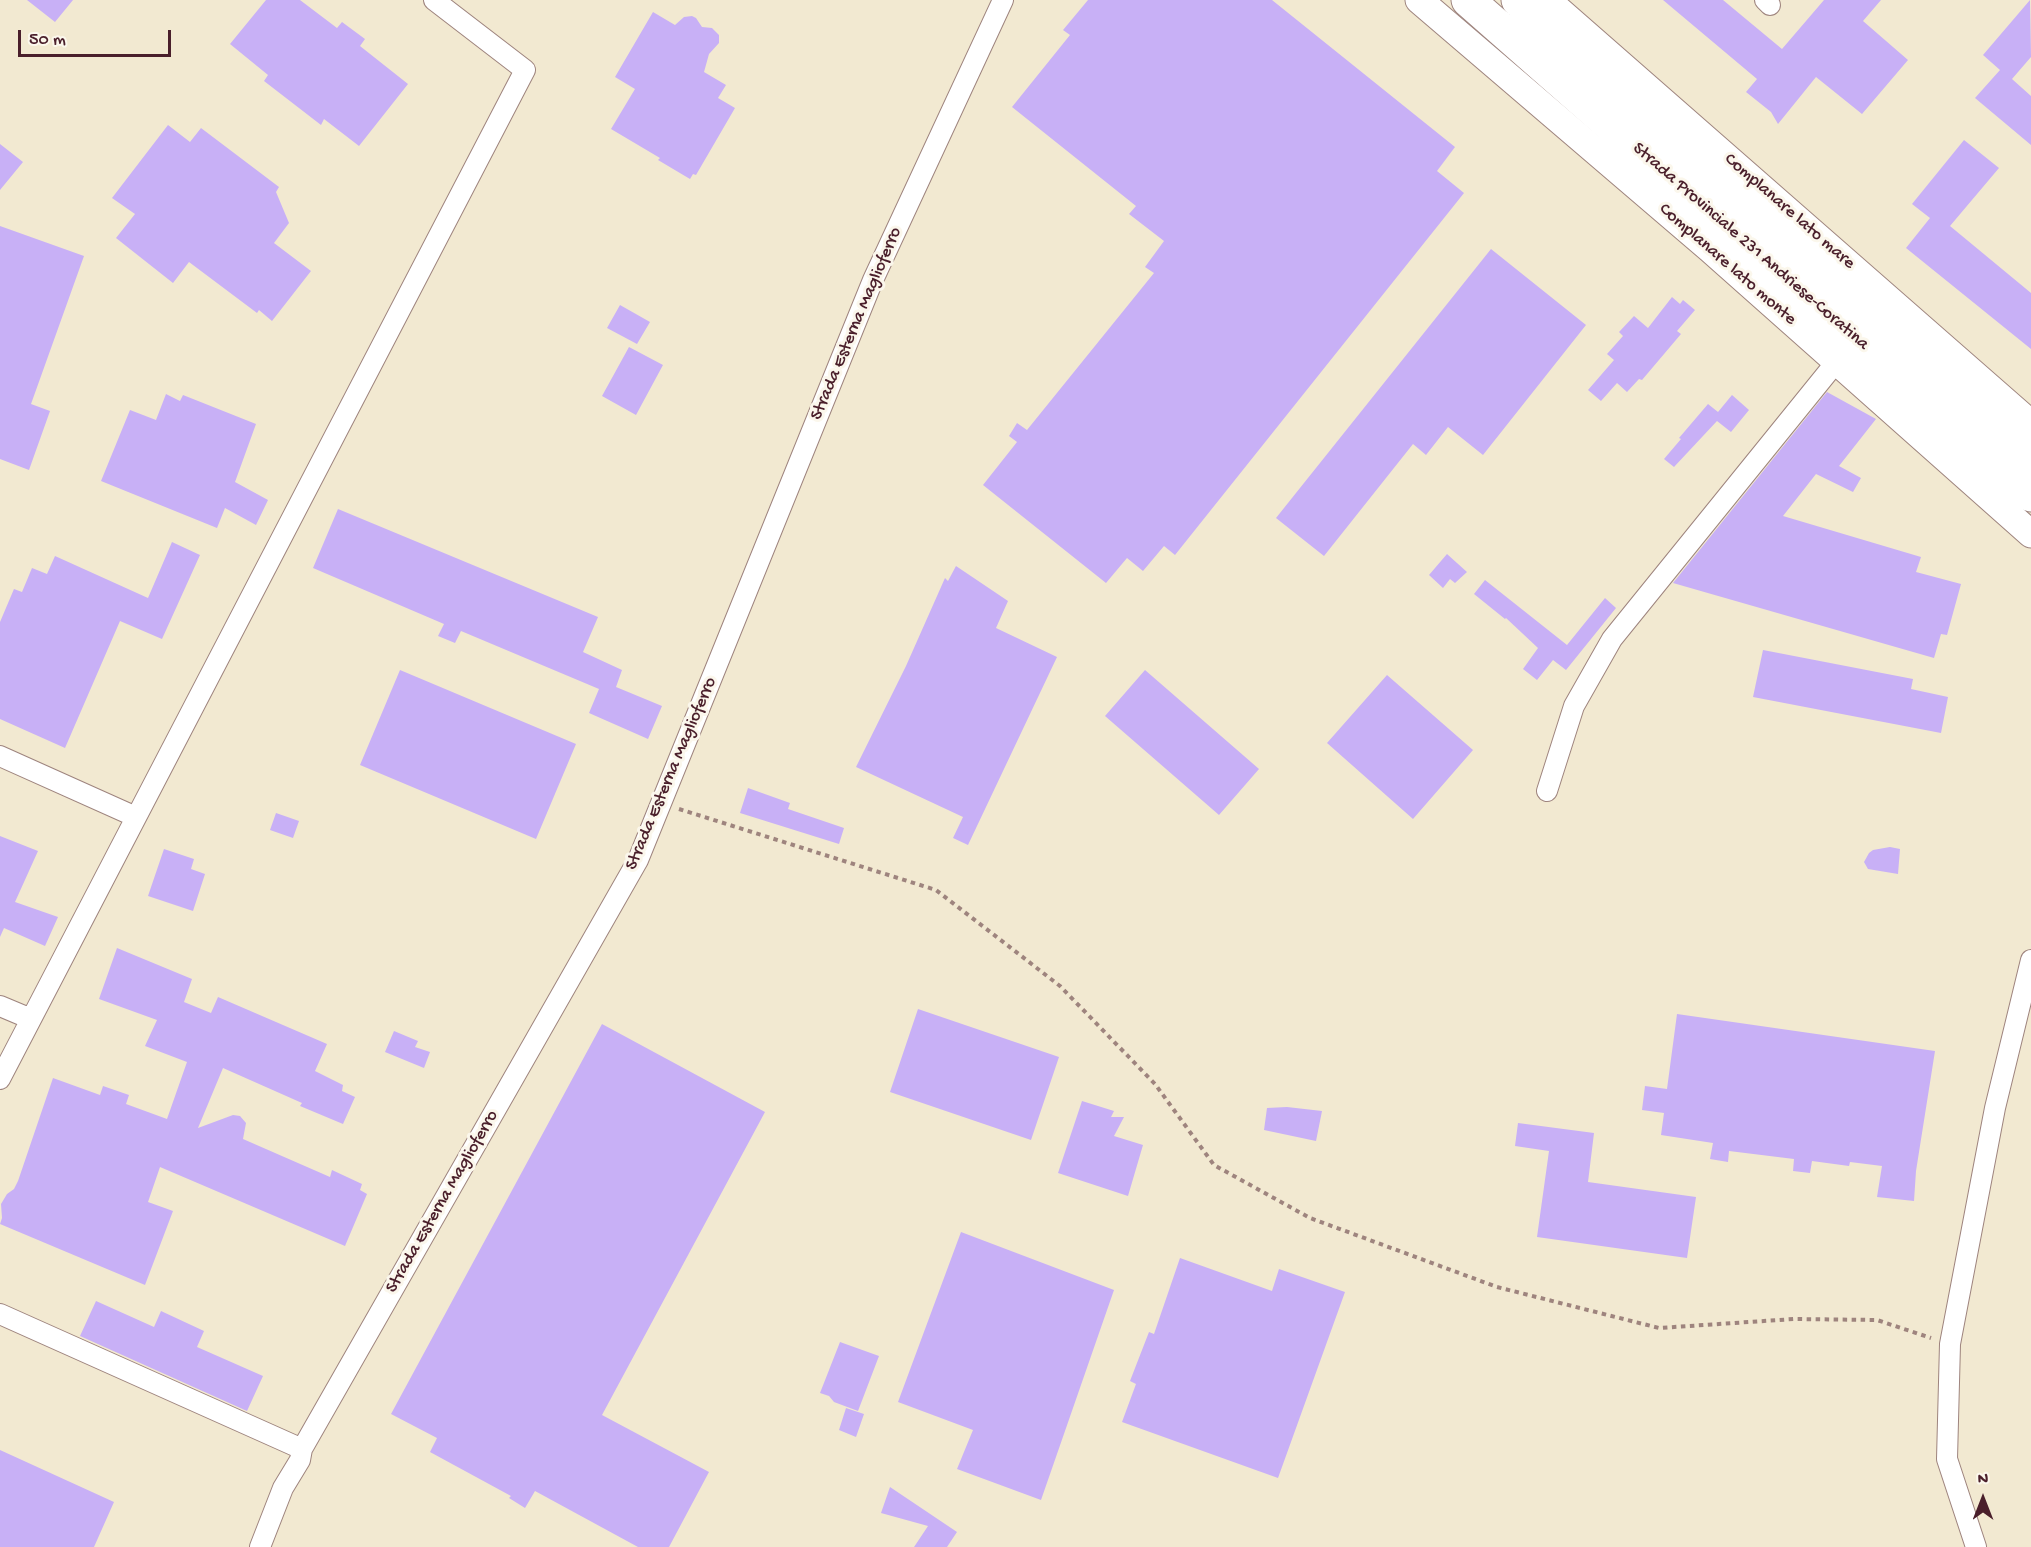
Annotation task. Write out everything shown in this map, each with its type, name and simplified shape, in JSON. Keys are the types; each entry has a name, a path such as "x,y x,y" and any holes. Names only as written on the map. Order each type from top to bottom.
{"highway":[{"name":"Strada Provinciale 231 Andriese-Coratina","path":"1468,0 2031,495"},
{"name":"Strada Provinciale 231 Andriese-Coratina","path":"1518,0 2031,458"}],"street":[{"path":"0,1079 525,70 434,0"},
{"name":"Strada Esterna Maglioferro","path":"260,1547 283,1488 300,1460 302,1449 638,860 873,280 1003,0"},
{"name":"Complanare lato monte","path":"1419,0 1701,241 2031,534"},
{"name":"Complanare lato mare","path":"1547,0 2031,424"},
{"path":"1547,791 1574,706 1612,639 1837,361"},
{"path":"0,756 136,817"},
{"path":"1976,1547 1947,1459 1950,1344 1995,1108 2031,960"},
{"path":"0,1006 31,1019"},
{"path":"0,1314 302,1449"}],"path":[{"path":"661,804 936,890 1060,986 1155,1084 1214,1165 1310,1218 1497,1287 1659,1328 1794,1319 1877,1320 1950,1344"}],"building":[{"path":"27,0 73,0 55,22"},
{"path":"266,0 300,0 337,28 342,22 365,39 360,46 408,84 359,146 324,119 321,125 264,81 268,75 230,44"},
{"path":"1088,0 1272,0 1455,147 1437,171 1464,193 1175,555 1164,546 1143,571 1127,558 1106,583 983,485 1017,442 1009,436 1017,423 1027,430 1154,273 1145,267 1164,241 1129,214 1136,206 1012,107 1070,35 1063,30"},
{"path":"1663,0 1723,0 1782,49 1824,0 1881,0 1863,21 1908,60 1862,114 1816,77 1778,124 1771,112 1746,92 1757,79"},
{"path":"2030,0 2031,57 2012,79 2031,96 2031,145 1975,98 2000,70 1983,55"},
{"path":"653,12 675,25 684,17 692,16 702,27 712,28 719,35 719,43 709,54 704,72 726,85 718,98 735,108 696,175 693,174 690,179 611,129 635,89 615,77"},
{"path":"168,125 190,142 201,128 279,187 276,192 289,223 274,243 311,271 272,321 259,310 257,313 189,262 173,283 116,238 135,214 112,198"},
{"path":"1964,140 1999,168 1950,226 2031,293 2031,349 1906,248 1930,218 1912,204"},
{"path":"0,144 23,162 0,190"},
{"path":"0,226 84,256 31,404 50,411 29,470 0,459"},
{"path":"1491,249 1586,325 1483,455 1448,427 1426,455 1413,444 1324,556 1276,518"},
{"path":"1672,297 1680,304 1683,300 1695,310 1677,331 1681,334 1642,380 1639,379 1627,392 1617,383 1601,401 1588,390 1614,360 1607,354 1623,336 1619,332 1634,316 1648,328"},
{"path":"620,305 650,322 637,344 607,328"},
{"path":"629,347 663,365 636,415 602,396"},
{"path":"1827,392 1876,419 1839,466 1861,478 1853,492 1816,474 1783,516 1921,557 1916,572 1961,584 1947,635 1941,634 1934,658 1673,583"},
{"path":"166,394 180,401 183,395 256,424 235,482 268,500 256,525 225,508 217,528 101,481 130,410 156,420"},
{"path":"1732,395 1749,410 1731,432 1717,421 1674,467 1664,459 1708,404 1718,412"},
{"path":"338,509 598,617 583,652 622,670 616,687 662,706 648,739 589,713 599,689 461,631 455,643 438,636 444,624 313,568"},
{"path":"172,542 200,555 162,639 120,621 65,748 0,719 0,622 14,589 22,592 32,568 47,574 55,556 148,598"},
{"path":"1447,554 1467,572 1455,583 1450,579 1443,588 1429,575"},
{"path":"956,566 1008,601 996,628 1057,657 968,845 953,838 963,817 856,767 906,666 945,578 948,581"},
{"path":"1485,580 1567,645 1605,598 1616,608 1566,670 1553,660 1537,680 1523,669 1538,648 1506,618 1474,594"},
{"path":"1763,650 1913,679 1911,689 1948,697 1941,733 1753,697"},
{"path":"400,670 576,744 536,839 360,765"},
{"path":"1145,670 1259,769 1219,815 1105,716"},
{"path":"1387,675 1473,750 1413,819 1327,743"},
{"path":"748,788 790,803 788,809 844,828 839,844 740,813"},
{"path":"276,813 299,821 293,838 270,830"},
{"path":"0,836 38,851 15,902 58,917 45,946 4,928 0,937"},
{"path":"1890,847 1900,849 1898,874 1868,869 1864,862 1869,853"},
{"path":"164,849 194,859 191,869 205,874 193,911 148,896"},
{"path":"117,948 192,979 184,1002 211,1013 218,997 327,1044 315,1071 343,1085 342,1091 355,1097 343,1124 300,1106 302,1103 223,1068 198,1128 233,1115 240,1116 246,1123 243,1139 330,1177 332,1170 362,1184 360,1190 367,1194 345,1246 160,1167 148,1202 173,1211 145,1285 0,1224 1,1204 18,1181 53,1078 100,1095 103,1086 129,1095 126,1104 167,1119 187,1062 145,1046 157,1020 99,999"},
{"path":"918,1009 1059,1057 1031,1140 890,1092"},
{"path":"1677,1014 1935,1051 1916,1171 1914,1201 1877,1197 1882,1166 1850,1162 1849,1166 1812,1161 1810,1173 1793,1171 1794,1159 1729,1151 1728,1162 1710,1159 1713,1143 1661,1135 1664,1113 1642,1110 1645,1086 1667,1089"},
{"path":"602,1024 765,1112 602,1415 709,1472 669,1547 638,1547 535,1491 525,1508 509,1498 511,1496 430,1452 437,1438 391,1414"},
{"path":"394,1031 418,1041 415,1047 430,1052 424,1068 385,1052"},
{"path":"1082,1101 1114,1111 1111,1117 1124,1117 1114,1136 1143,1145 1128,1196 1058,1173"},
{"path":"1287,1107 1322,1111 1316,1141 1264,1130 1267,1108"},
{"path":"1518,1123 1594,1133 1588,1182 1696,1197 1687,1258 1537,1237 1549,1151 1515,1146"},
{"path":"961,1232 1114,1290 1041,1500 957,1469 973,1430 898,1402"},
{"path":"1180,1258 1272,1291 1279,1269 1345,1292 1278,1478 1122,1422 1136,1384 1130,1381 1149,1332 1154,1334"},
{"path":"96,1301 154,1327 161,1311 204,1331 197,1347 263,1376 247,1411 80,1336"},
{"path":"840,1342 879,1356 858,1411 834,1402 829,1396 820,1393"},
{"path":"846,1408 864,1414 856,1437 839,1430"},
{"path":"0,1450 114,1502 94,1547 0,1547"},
{"path":"890,1487 957,1532 947,1547 914,1547 928,1526 881,1513"}]}
